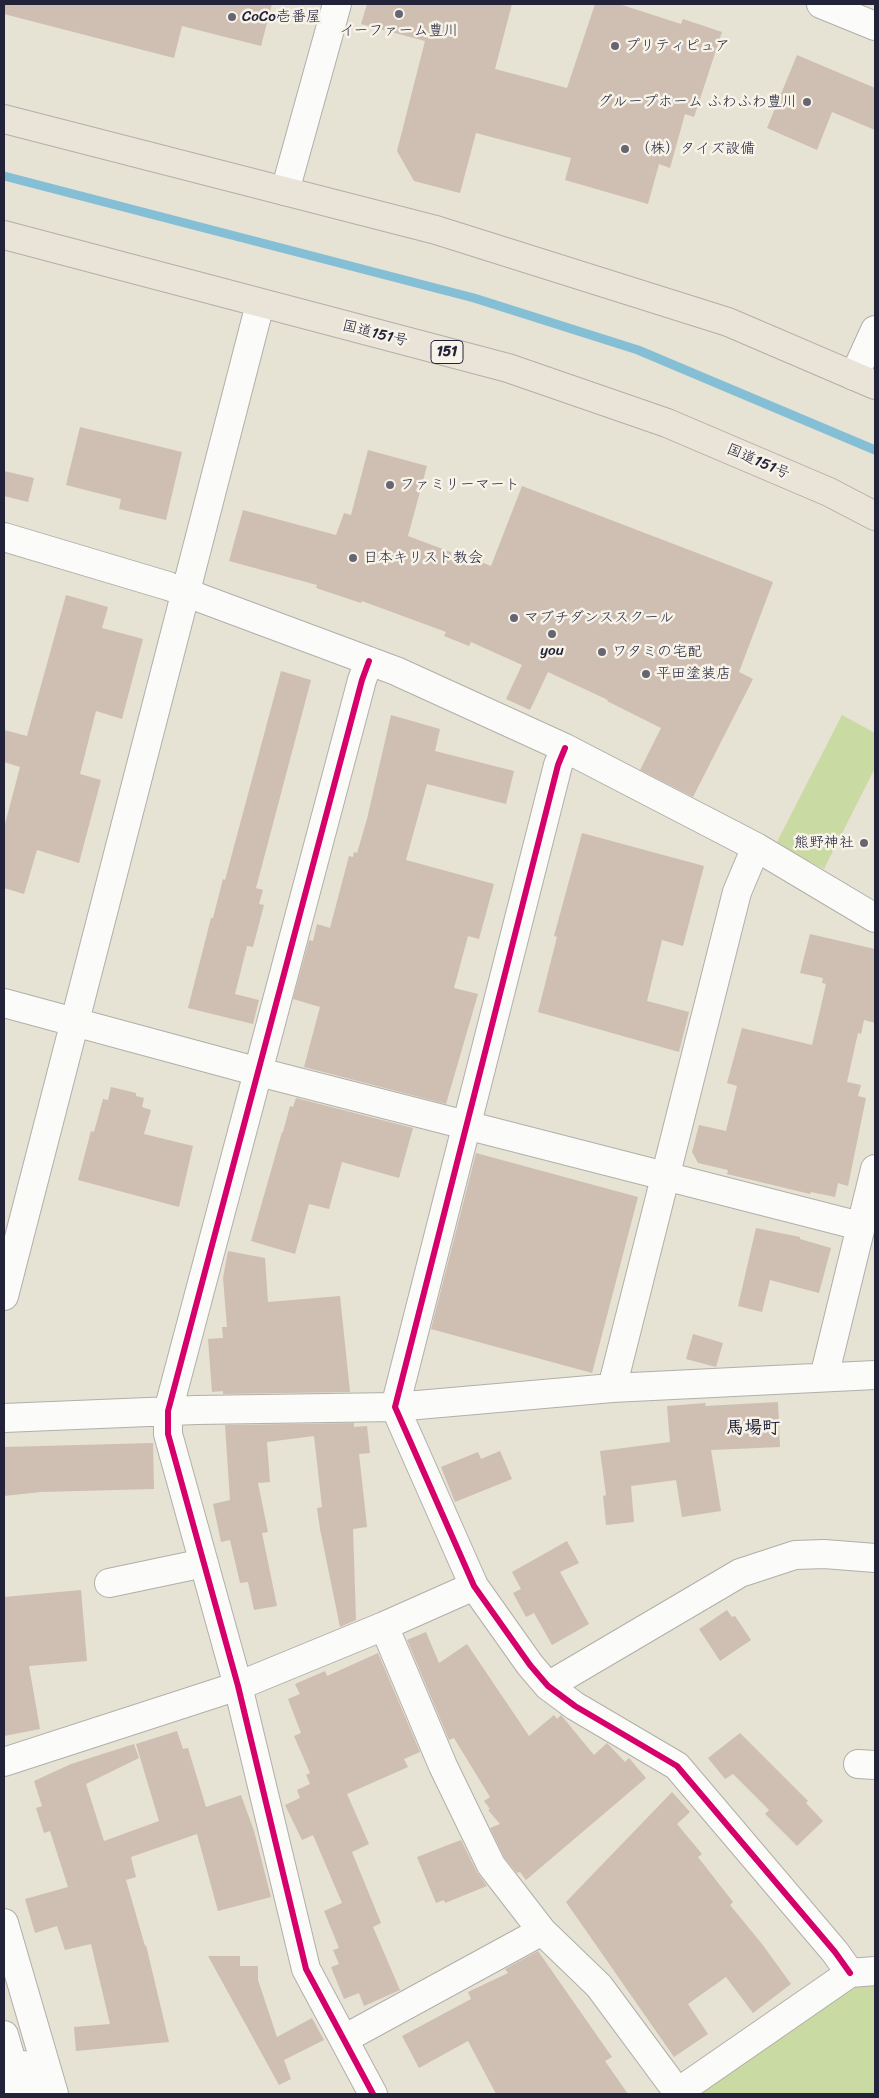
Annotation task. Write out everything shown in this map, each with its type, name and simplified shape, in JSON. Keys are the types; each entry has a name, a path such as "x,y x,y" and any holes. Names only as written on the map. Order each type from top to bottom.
{"highway":[{"path":"4,119 436,230 728,322 865,381"},
{"name":"国道151号","path":"4,235 508,368 667,423 829,492 875,516"}],"street":[{"path":"286,191 337,4"},
{"path":"821,4 875,26"},
{"path":"4,1296 73,1022 260,304"},
{"path":"865,381 875,330"},
{"path":"4,537 186,593 369,661 565,748 756,847 875,918"},
{"path":"369,661 168,1411 168,1434 238,1686 306,1969 373,2094"},
{"path":"384,1626 442,1766 492,1865 542,1931 599,1986 679,2093 863,1972 836,1952 677,1766 575,1706 548,1686 530,1665 474,1586 395,1407 558,765 565,748"},
{"path":"612,1388 737,892 756,847"},
{"path":"4,1003 259,1072 860,1226"},
{"path":"824,1377 875,1169"},
{"path":"4,1418 168,1411 395,1407 612,1388 875,1375"},
{"path":"548,1686 740,1573 795,1555 824,1554 875,1558"},
{"path":"109,1584 204,1563"},
{"path":"4,1762 238,1686 384,1626 474,1586"},
{"path":"4,1923 54,2094"},
{"path":"344,2039 542,1931"},
{"path":"4,2035 12,2066"},
{"path":"12,2094 9,2066 23,2065 32,2094"}],"green space":[{"path":"842,715 875,733 875,768 824,869 776,844"},
{"path":"875,1983 875,2094 700,2094 849,1985"}],"building":[{"path":"4,4 272,4 261,46 182,26 174,58 4,14"},
{"path":"367,4 512,4 495,69 567,88 595,4 619,4 681,24 683,19 722,32 694,117 685,114 670,168 659,164 648,204 565,180 571,158 476,133 460,193 414,181 397,151 425,41 361,24"},
{"name":"グループホーム ふわふわ豊川","path":"797,55 875,88 875,130 832,112 817,150 767,128"},
{"path":"80,427 182,452 166,520 119,509 121,499 66,485"},
{"path":"368,450 427,466 408,536 456,554 457,552 491,566 522,486 773,582 739,672 753,679 693,797 640,770 661,728 608,700 548,672 530,710 506,699 522,665 471,642 469,646 444,636 446,632 362,601 361,603 316,588 317,585 229,561 243,510 336,535 344,513 351,515"},
{"path":"4,471 34,478 28,502 4,496"},
{"path":"66,595 108,607 102,628 143,639 122,719 96,711 80,774 101,780 79,863 37,850 24,894 4,888 4,828 20,767 4,762 4,730 27,736"},
{"path":"281,671 311,680 256,888 263,890 259,904 264,905 253,947 247,946 235,994 259,1000 253,1024 188,1008 211,918 213,918 223,879 225,880"},
{"path":"391,715 440,729 435,751 514,771 506,804 427,784 406,860 494,884 479,939 468,936 454,988 478,994 446,1104 304,1067 320,1007 293,999 309,940 313,941 317,924 330,928 349,856 353,857 354,852 357,853 367,819"},
{"path":"582,833 704,866 683,946 662,940 647,1001 689,1012 679,1052 538,1012 557,937 554,936"},
{"path":"810,934 875,949 875,1023 864,1020 861,1034 858,1033 847,1082 861,1085 858,1096 866,1098 848,1186 838,1183 835,1197 811,1192 810,1194 727,1174 728,1170 698,1163 692,1152 699,1125 726,1131 737,1086 727,1083 742,1028 812,1045 826,984 822,983 823,978 800,973"},
{"path":"111,1087 136,1093 136,1096 144,1098 142,1107 151,1110 144,1134 193,1146 179,1207 78,1180 91,1131 94,1132 103,1099 108,1100"},
{"path":"296,1098 413,1128 399,1178 342,1162 329,1209 309,1204 295,1254 251,1241 290,1106 293,1107"},
{"path":"476,1153 638,1197 592,1373 431,1329"},
{"path":"756,1228 800,1237 800,1239 831,1248 819,1293 770,1280 762,1312 738,1306"},
{"path":"228,1251 265,1258 268,1302 340,1296 350,1392 223,1394 223,1391 212,1392 208,1339 223,1338 222,1327 227,1327 223,1278"},
{"path":"693,1334 723,1343 716,1367 686,1359"},
{"path":"778,1402 780,1447 711,1450 721,1511 682,1517 676,1480 631,1486 634,1522 606,1525 603,1496 606,1495 600,1451 670,1442 667,1406 706,1403 705,1406"},
{"path":"354,1423 354,1427 367,1426 370,1453 359,1454 367,1527 353,1529 356,1620 340,1627 317,1508 322,1507 314,1436 267,1442 270,1482 258,1483 268,1532 262,1533 277,1606 254,1610 248,1582 240,1583 230,1540 221,1542 213,1504 230,1500 225,1425"},
{"path":"153,1443 154,1489 41,1492 4,1496 4,1447"},
{"path":"500,1451 512,1479 455,1502 441,1467 478,1452 481,1459"},
{"path":"567,1541 579,1563 560,1572 589,1624 552,1645 534,1613 526,1617 513,1593 521,1589 512,1572"},
{"path":"81,1590 87,1661 29,1666 40,1729 4,1736 4,1597"},
{"path":"727,1610 732,1617 735,1616 751,1640 720,1661 699,1629"},
{"path":"426,1632 439,1663 467,1644 529,1736 554,1715 557,1719 561,1715 594,1755 607,1743 625,1762 629,1758 646,1778 526,1880 520,1872 517,1873 504,1857 490,1828 500,1824 488,1810 490,1809 484,1801 490,1797 454,1738 449,1740 407,1640"},
{"path":"378,1653 420,1752 404,1759 408,1767 347,1794 369,1844 352,1852 381,1923 373,1927 400,1990 364,2006 359,1993 344,1999 331,1967 339,1964 333,1950 339,1948 324,1911 342,1903 313,1835 302,1840 285,1805 300,1798 297,1790 310,1784 306,1775 310,1773 294,1736 301,1733 288,1699 300,1694 295,1684 325,1671 327,1676"},
{"path":"177,1731 183,1749 188,1748 206,1807 241,1795 254,1831 271,1897 218,1911 197,1834 131,1857 136,1877 126,1880 146,1945 169,2042 76,2051 74,2027 110,2024 91,1944 65,1950 57,1926 35,1933 25,1899 68,1887 50,1831 44,1833 36,1808 42,1806 34,1781 71,1764 134,1744 139,1758 86,1784 104,1841 159,1821 136,1744"},
{"path":"740,1733 808,1801 806,1803 823,1821 797,1846 765,1814 769,1810 733,1774 725,1779 708,1758"},
{"path":"672,1792 690,1812 677,1824 702,1854 698,1857 733,1902 730,1905 791,1984 753,2013 726,1977 688,2004 708,2034 674,2057 566,1902"},
{"path":"461,1840 477,1872 487,1886 445,1903 444,1900 436,1903 417,1857"},
{"path":"538,1951 612,2057 605,2061 628,2094 496,2094 468,2041 419,2068 402,2036 471,1999 468,1992 508,1973 505,1969"},
{"path":"208,1956 240,1956 240,1966 258,1966 258,1980 277,2037 312,2018 324,2040 284,2060 291,2079 279,2085"}],"waterway":[{"path":"4,176 474,298 638,350 875,450"}],"cycle path":[{"path":"369,661 362,680 168,1411 168,1434 238,1686 306,1969 373,2094"},
{"path":"565,748 558,765 395,1407 474,1586 530,1665 548,1686 575,1706 677,1766 835,1952 850,1973"}],"place":[{"name":"イーファーム豊川","path":"399,14"},
{"name":"CoCo壱番屋","path":"232,17"},
{"name":"プリティピュア","path":"615,46"},
{"name":"グループホーム ふわふわ豊川","path":"807,102"},
{"name":"（株）タイズ設備","path":"625,149"},
{"name":"ファミリーマート","path":"390,485"},
{"name":"日本キリスト教会","path":"353,558"},
{"name":"マブチダンススクール","path":"514,618"},
{"name":"you","path":"552,634"},
{"name":"ワタミの宅配","path":"602,652"},
{"name":"平田塗装店","path":"646,674"},
{"name":"熊野神社","path":"864,843"}],"district":[{"name":"馬場町","path":"753,1428"}]}
